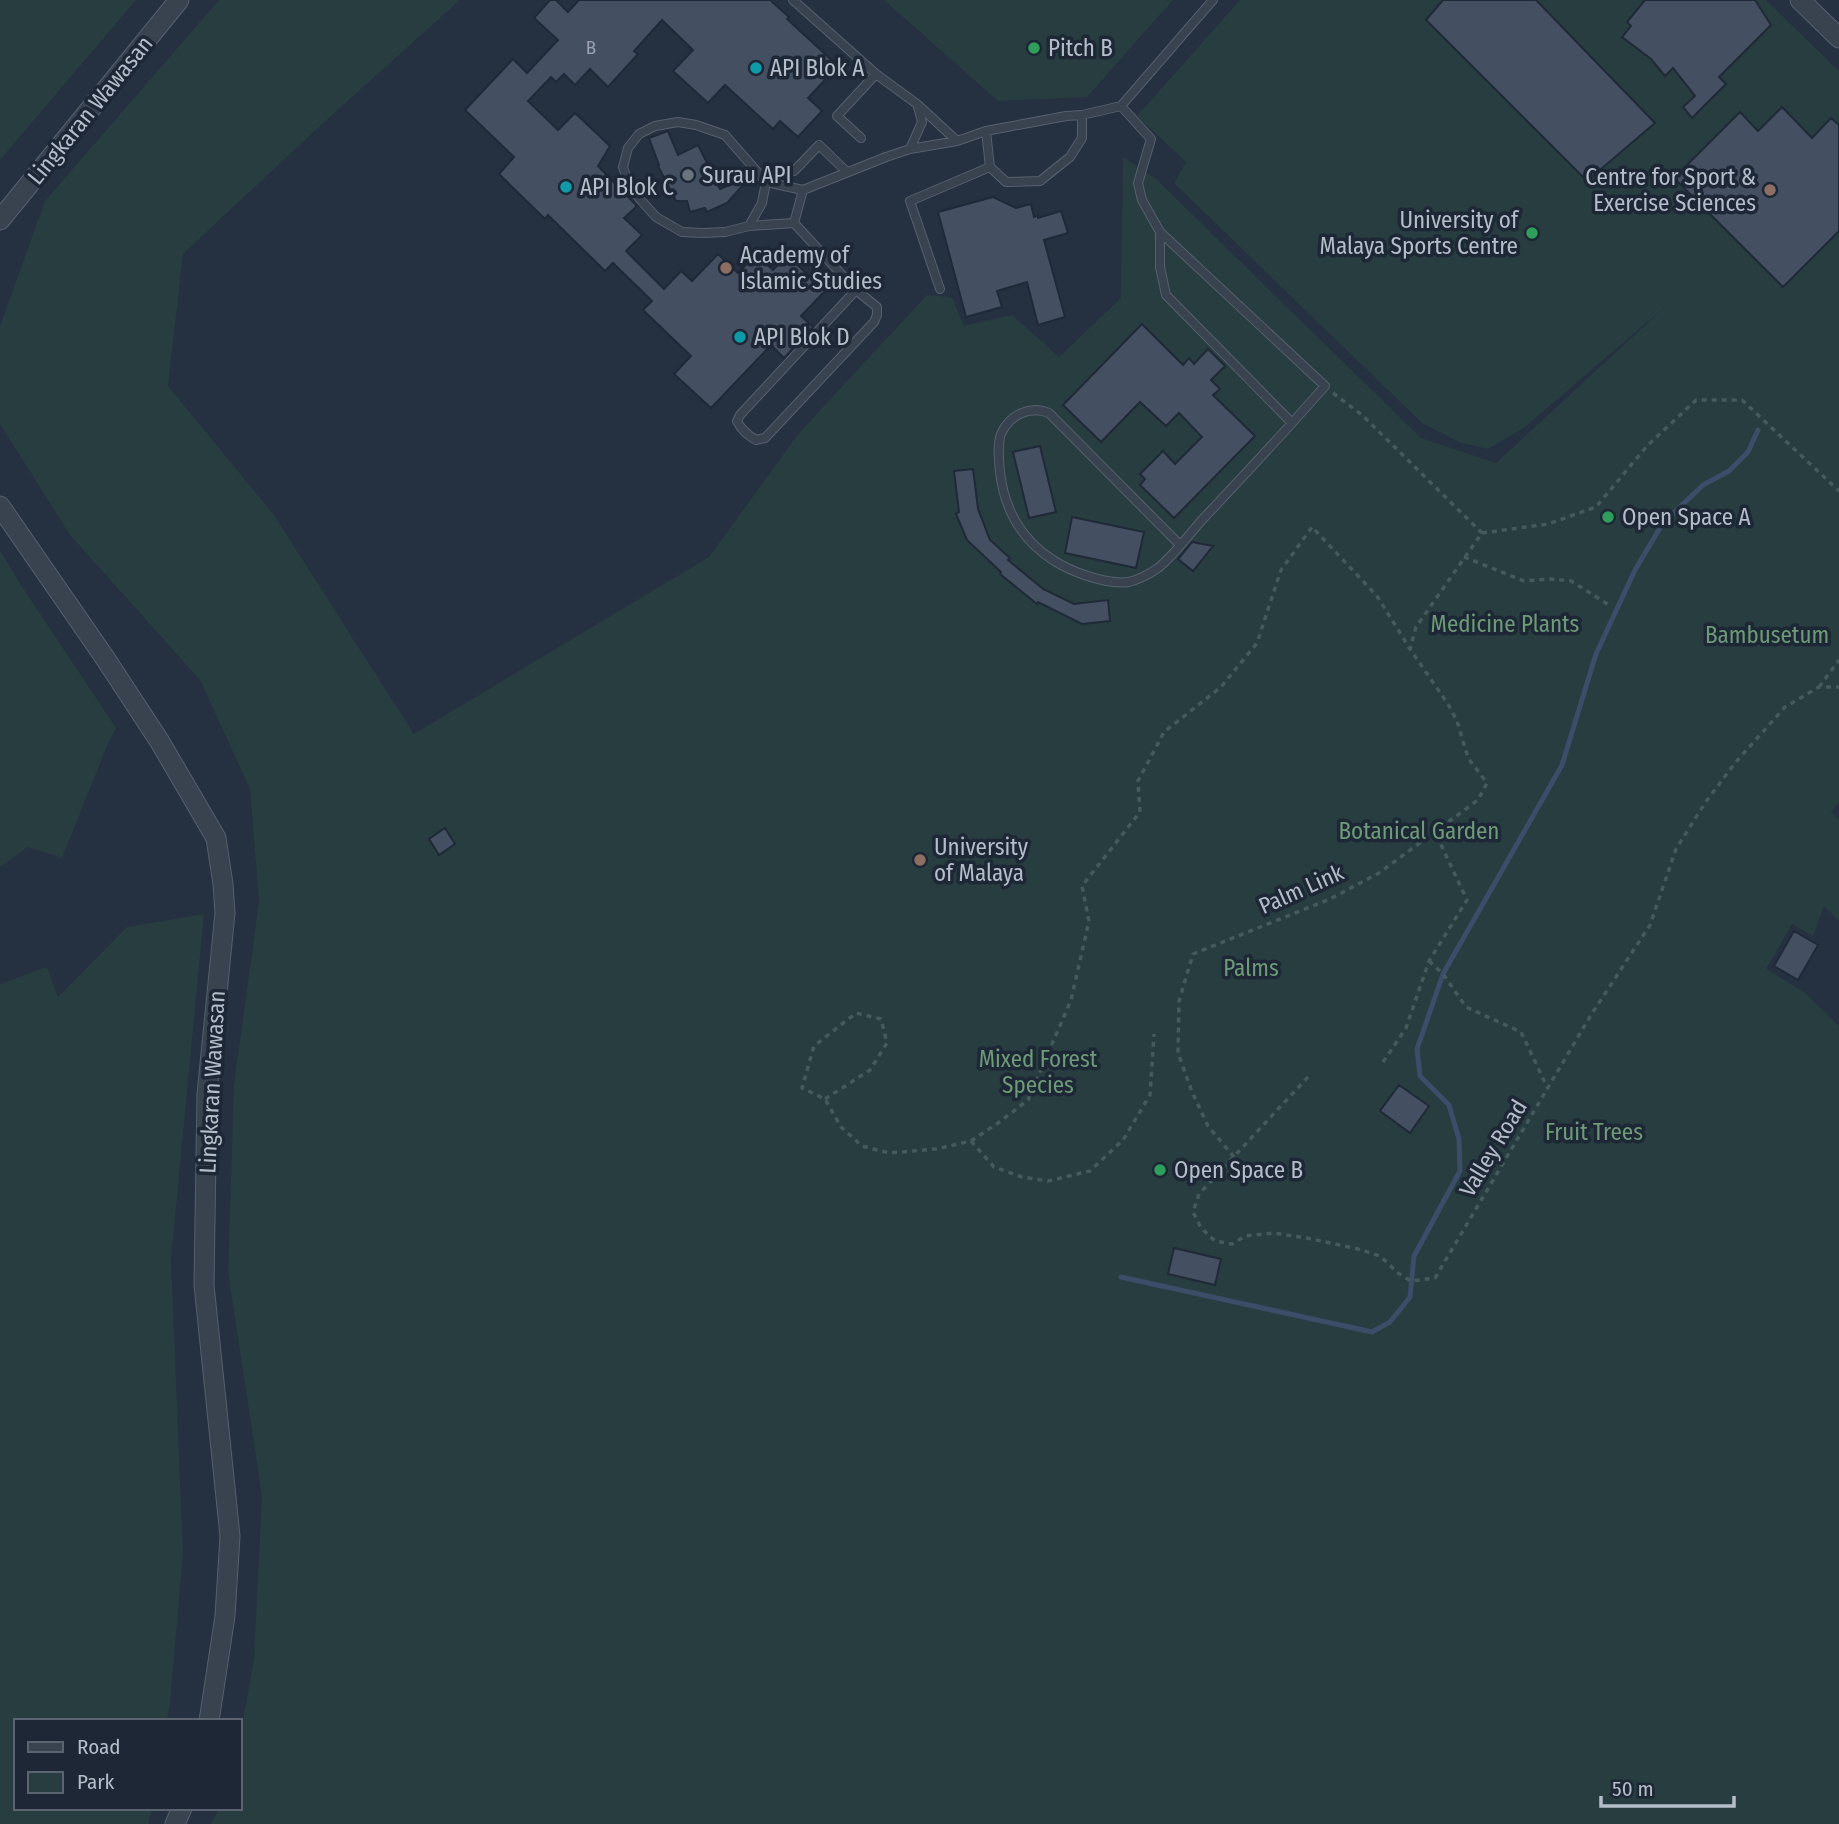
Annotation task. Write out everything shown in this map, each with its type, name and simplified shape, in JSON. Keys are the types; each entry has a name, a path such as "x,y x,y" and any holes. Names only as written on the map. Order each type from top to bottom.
{"street":[{"name":"Lingkaran Wawasan","path":"0,220 179,0"},
{"path":"1800,0 1839,38"},
{"name":"Lingkaran Wawasan","path":"0,506 160,742 216,838 225,913 207,1094 204,1285 230,1536 225,1616 209,1719"}],"lane":[{"path":"793,0 957,141"},
{"path":"794,223 749,226 725,232 682,232 656,217 630,188 623,167 628,148 639,134 655,126 678,122 696,125 725,135 766,182 803,190 909,149 957,141 986,131 1121,106 1213,0"},
{"path":"861,138 837,116 876,74"},
{"path":"909,149 922,122 917,104"},
{"path":"1121,106 1151,139 1138,183 1142,200 1160,232 1325,386 1180,545 1157,568 1131,582 1116,582 1065,568 1044,555 1024,536 1013,518 1001,484 1001,435 1012,419 1028,410 1040,409 1049,413 1180,545"},
{"path":"986,131 990,167 1006,182 1040,181 1070,157 1082,138 1082,115"},
{"path":"794,171 819,145 847,172"},
{"path":"940,289 910,201 990,167"},
{"path":"749,226 762,202 766,182"},
{"path":"794,223 803,190"},
{"path":"794,223 856,290 877,307 877,315 874,322 765,438 756,440 748,436 739,427 737,421 740,415 856,290"},
{"path":"1160,232 1160,267 1166,295 1292,423"}],"path":[{"path":"1325,386 1362,415 1482,533"},
{"path":"1410,649 1416,627 1482,533 1548,524 1596,507 1647,446 1696,400 1742,400 1839,491"},
{"path":"825,1099 870,1070 887,1043 881,1019 856,1013 814,1046 802,1088 825,1099 841,1127 862,1146 889,1153 936,1150 971,1141 1028,1100 1071,1000 1089,921 1082,886 1140,813 1138,781 1164,732 1221,687 1257,643 1281,570 1312,527 1377,596 1410,649"},
{"path":"1464,558 1524,581 1571,581 1609,605"},
{"name":"Palm Link","path":"1234,1157 1208,1126 1178,1053 1180,1001 1193,954 1330,899 1379,873 1478,800 1487,783 1468,758 1452,713 1410,649"},
{"path":"1818,687 1839,660"},
{"path":"1818,687 1839,687"},
{"name":"Valley Road","path":"1308,1077 1199,1194 1193,1212 1201,1228 1215,1241 1232,1244 1245,1236 1274,1233 1312,1239 1380,1256 1411,1281 1435,1278 1591,1016 1650,925 1676,849 1705,803 1784,707 1818,687"},
{"path":"1383,1062 1406,1028 1429,961 1467,900 1434,832"},
{"path":"1429,961 1443,974 1466,1007 1521,1032 1548,1090"},
{"path":"971,1141 994,1167 1022,1177 1048,1181 1090,1171 1123,1140 1150,1095 1154,1034"}],"green space":[{"path":"0,0 136,0 0,160"},
{"name":"University of Malaya","path":"219,0 460,0 183,254 168,386 274,515 414,734 709,557 799,433 927,295 952,297 964,326 1012,315 1059,357 1121,298 1123,157 1156,179 1421,438 1496,463 1667,305 1525,427 1488,449 1461,443 1422,423 1174,183 1186,162 1137,116 1240,0 1766,0 1839,71 1839,802 1831,812 1839,819 1839,921 1824,906 1813,936 1792,924 1766,969 1804,992 1839,1026 1839,1824 211,1824 218,1810 242,1810 242,1726 254,1659 262,1496 228,1272 234,1085 259,901 250,789 200,680 70,535 0,424 0,326 45,201"},
{"name":"Pitch B","path":"884,0 1173,0 1087,97 998,101"},
{"path":"0,550 116,728 62,858 28,847 0,867"},
{"path":"204,914 171,1260 183,1553 170,1703 167,1719 14,1719 14,1810 152,1810 148,1824 0,1824 0,984 47,967 58,997 127,927"}],"building":[{"path":"550,0 556,0 568,12 579,0 770,0 838,66 808,98 822,111 798,137 780,121 773,129 725,85 708,103 673,71 693,50 662,20 634,51 638,54 608,87 590,69 575,85 564,74 556,82 551,77 528,101 558,130 575,113 610,146 598,166 637,206 624,218 642,235 626,251 664,289 681,271 692,281 718,254 738,273 756,254 773,270 787,255 825,291 801,316 813,327 784,358 771,345 711,408 674,374 691,356 643,310 652,301 613,263 605,271 548,215 545,219 499,174 514,157 465,110 513,59 527,73 558,40 534,18"},
{"path":"1443,0 1536,0 1655,123 1587,181 1426,20"},
{"path":"1645,0 1755,0 1771,25 1719,77 1726,84 1692,118 1683,107 1695,96 1673,68 1665,76 1651,59 1622,37 1631,26 1627,22"},
{"path":"1782,107 1812,138 1831,118 1839,125 1839,231 1783,287 1674,178 1740,112 1758,131"},
{"path":"668,131 678,155 698,145 720,189 751,176 727,203 707,212 705,208 690,212 687,201 676,201 658,166 649,138"},
{"path":"993,197 1016,208 1031,204 1034,217 1038,215 1038,218 1061,211 1068,233 1044,240 1065,317 1038,325 1027,282 997,291 1002,307 966,317 938,212"},
{"path":"1142,324 1183,365 1189,358 1194,364 1208,349 1225,366 1211,380 1220,389 1213,395 1255,436 1174,518 1140,485 1145,479 1140,474 1163,451 1175,464 1202,437 1179,413 1166,426 1140,402 1101,442 1063,405"},
{"path":"1040,446 1056,512 1029,518 1013,452"},
{"path":"973,469 978,509 990,540 1010,558 1008,560 1043,589 1074,604 1108,600 1110,621 1082,624 1038,602 1037,604 1000,574 1001,572 967,540 956,514 959,512 954,471"},
{"path":"1072,517 1144,532 1136,568 1065,553"},
{"path":"1192,542 1213,546 1193,571 1178,559"},
{"path":"445,828 455,844 439,855 429,839"},
{"path":"1794,931 1818,945 1798,980 1774,966"},
{"path":"1399,1085 1429,1106 1410,1133 1380,1111"},
{"path":"1174,1248 1221,1259 1215,1285 1168,1274"}],"waterway":[{"path":"1121,1277 1372,1332 1390,1322 1410,1297 1414,1256 1460,1171 1459,1139 1449,1105 1420,1076 1417,1049 1443,974 1562,765 1596,654 1635,570 1663,523 1703,485 1729,471 1748,452 1758,430"}],"place":[{"name":"Pitch B","path":"1034,48"},
{"name":"API Blok A","path":"756,68"},
{"name":"Surau API","path":"688,175"},
{"name":"API Blok C","path":"566,187"},
{"name":"Centre for Sport & Exercise Sciences","path":"1770,190"},
{"name":"University of Malaya Sports Centre","path":"1532,233"},
{"name":"Academy of Islamic Studies","path":"726,268"},
{"name":"API Blok D","path":"740,337"},
{"name":"Open Space A","path":"1608,517"},
{"name":"University of Malaya","path":"920,860"},
{"name":"Open Space B","path":"1160,1170"}],"park label":[{"name":"Medicine Plants","path":"1505,624"},
{"name":"Bambusetum","path":"1767,635"},
{"name":"Botanical Garden","path":"1419,831"},
{"name":"Palms","path":"1251,968"},
{"name":"Mixed Forest Species","path":"1038,1072"},
{"name":"Fruit Trees","path":"1594,1132"}]}
